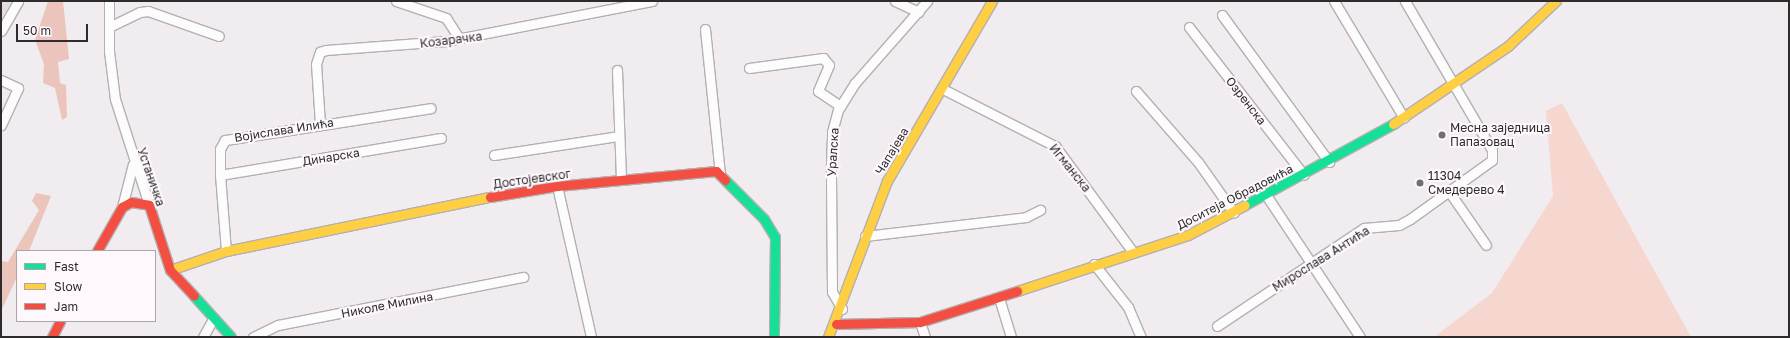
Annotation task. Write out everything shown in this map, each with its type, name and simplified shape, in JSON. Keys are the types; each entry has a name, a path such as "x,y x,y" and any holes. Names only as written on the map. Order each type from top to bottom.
{"street":[{"path":"1,31 18,1"},
{"name":"Устаничка","path":"109,1 109,27 115,99 133,164 149,205 170,270 212,319 231,337"},
{"path":"396,1 446,18 459,38"},
{"name":"Козарачка","path":"320,124 316,64 320,52 459,38 652,1"},
{"path":"895,1 919,12"},
{"name":"Уралска","path":"842,309 832,292 830,204 832,132 840,106 855,82 919,12 926,1"},
{"name":"Чапајева","path":"836,324 865,236 888,181 943,89 992,1"},
{"path":"1334,1 1404,118"},
{"path":"1405,1 1454,86"},
{"name":"Доситеја Обрадовића","path":"836,324 920,322 999,298 1094,264 1188,235 1234,213 1266,194 1329,162 1404,118 1454,86 1508,46 1556,1"},
{"path":"109,27 140,12 148,11 219,36"},
{"path":"1222,14 1329,162"},
{"name":"Озренска","path":"1189,27 1304,175"},
{"path":"705,29 720,173 764,219 775,237 774,337"},
{"path":"749,68 823,58 829,65 818,91 840,106"},
{"path":"617,70 618,136 621,180"},
{"path":"1,80 18,88 1,125"},
{"name":"Мирослава Антића","path":"1217,326 1364,228 1399,225 1450,193 1487,167 1494,156 1454,86"},
{"name":"Игманска","path":"943,89 1055,146 1133,252"},
{"path":"1136,91 1198,162 1234,213"},
{"name":"Војислава Илића","path":"226,251 220,175 220,149 225,140 320,124 431,108"},
{"path":"494,155 618,136"},
{"name":"Динарска","path":"220,175 441,138"},
{"path":"98,250 122,207 133,164"},
{"name":"Достојевског","path":"170,270 226,251 409,212 557,186 720,173"},
{"path":"557,186 592,337"},
{"path":"1450,193 1486,245"},
{"path":"1266,194 1360,337"},
{"path":"122,207 135,202 149,205"},
{"path":"865,236 1026,217 1040,210"},
{"path":"1094,264 1128,307 1141,337"},
{"name":"Николе Милина","path":"253,337 278,325 523,277"},
{"path":"999,298 1011,337"},
{"path":"203,337 212,319"},
{"path":"52,337 60,322"},
{"path":"920,322 925,337"},
{"path":"828,337 836,324"}],"shaded area":[{"path":"1,1 12,1 1,19"},
{"path":"48,1 63,1 69,59 58,62 60,83 66,85 67,117 62,120 55,88 43,83 44,64 35,40"},
{"path":"1562,103 1691,337 1434,337 1492,293 1553,196 1546,111"},
{"path":"36,193 51,196 29,250 16,250 16,279 1,311 1,261 8,262 39,210 32,201"}],"traffic: fast":[{"path":"1245,205 1393,124"},
{"path":"725,180 764,219 775,237 774,337"},
{"path":"194,296 231,337"}],"traffic: slow":[{"path":"828,337 887,181 992,1"},
{"path":"1393,124 1508,46 1556,1"},
{"path":"170,270 226,251 490,197"},
{"path":"1017,291 1188,235 1245,205"}],"traffic: jam":[{"path":"490,197 557,186 716,171 725,180"},
{"path":"98,250 122,207 131,202 149,205 170,270 194,296"},
{"path":"836,324 920,322 1017,291"},
{"path":"52,337 60,322"}],"place":[{"name":"Месна заједница Папазовац","path":"1442,135"},
{"name":"11304 Смедерево 4","path":"1420,183"}]}
